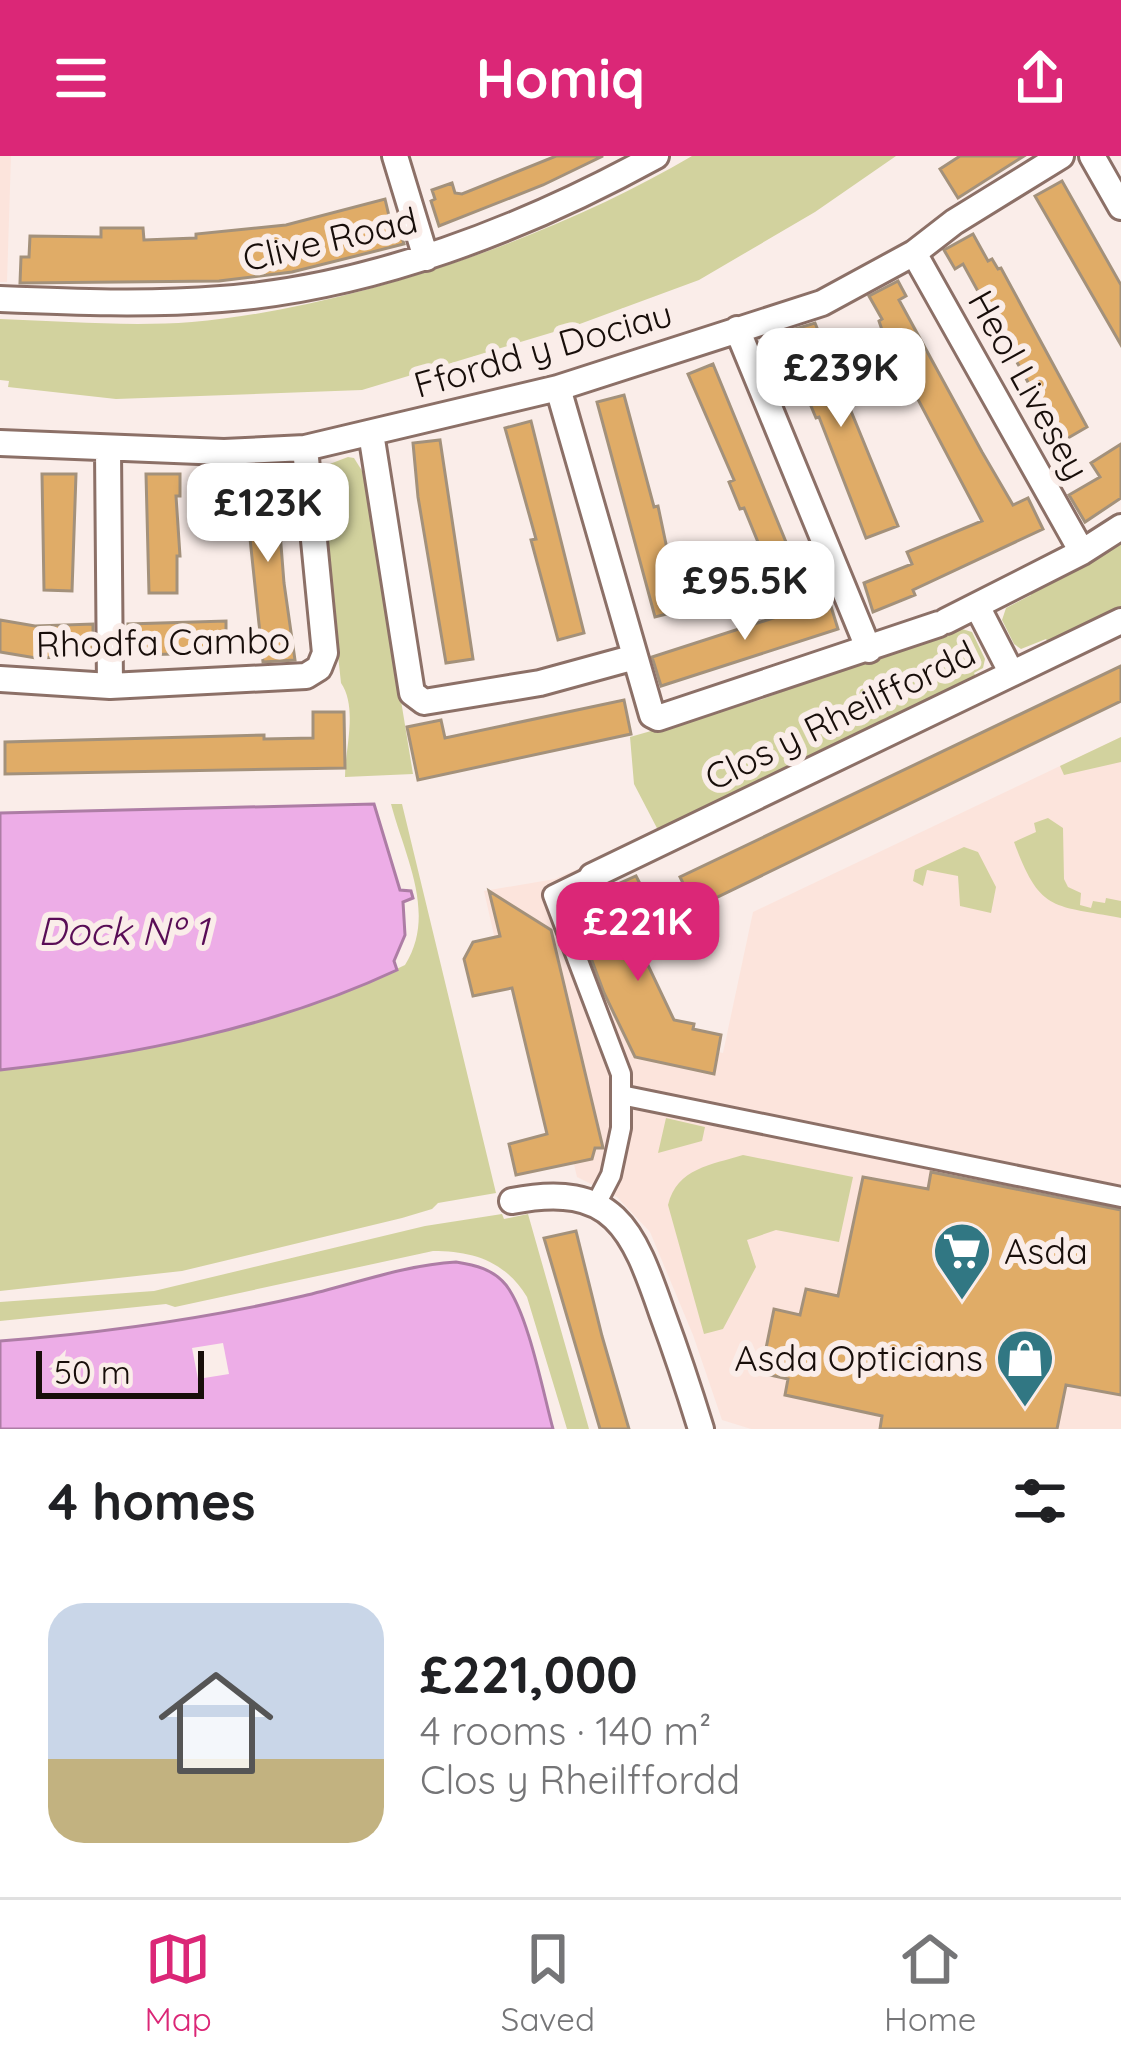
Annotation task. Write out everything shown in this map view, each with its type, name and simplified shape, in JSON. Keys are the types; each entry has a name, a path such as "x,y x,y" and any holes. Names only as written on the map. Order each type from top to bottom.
{"street":[{"path":"395,156 426,258"},
{"name":"Clive Road","path":"0,299 223,299 289,290 426,258 549,211 656,156"},
{"name":"Ffordd y Dociau","path":"0,443 224,452 305,448 558,388 822,303 914,253 954,222 1060,156"},
{"path":"1092,156 1121,207"},
{"name":"Heol Livesey","path":"914,253 1082,552"},
{"path":"737,329 869,650"},
{"path":"558,388 652,715 658,718 943,622 1082,552 1121,527"},
{"path":"371,433 412,692 424,702 540,683 635,657"},
{"name":"Rhodfa Cambo","path":"0,679 110,686 306,676 319,668 325,653 305,448"},
{"path":"108,450 110,686"},
{"path":"977,607 1011,672"},
{"name":"Clos y Rheilffordd","path":"592,876 1121,621"},
{"path":"592,876 553,895 621,1074 621,1128 611,1175 595,1205"},
{"path":"621,1095 1121,1197"},
{"path":"512,1201 548,1194 595,1205 623,1227 642,1255 701,1429"}],"shaded area":[{"path":"0,156 11,156 7,282 0,282"},
{"path":"1121,737 1121,1429 751,1429 722,1420 650,1232 617,1197 577,1177 525,959 500,962 484,891 555,879 582,867 663,1040 723,1053 753,912"}],"green space":[{"path":"692,156 896,156 815,212 699,280 577,325 362,390 116,399 8,387 9,381 0,380 0,319 192,322 318,302 516,240 638,186"},
{"path":"354,458 364,474 413,774 345,777 349,704 341,683 319,478 326,477 327,465"},
{"path":"1121,538 1121,611 1050,645 1046,639 1021,649 1014,644 1002,620 1006,608 1031,595 1028,588"},
{"path":"962,629 972,632 985,659 983,668 974,673 977,679 659,832 634,784 630,737 763,699 942,630 946,636"},
{"path":"1121,737 1121,762 1064,775 1060,766"},
{"path":"391,804 402,804 496,1193 438,1203 402,1218 182,1271 0,1291 0,1070 156,1047 258,1022 405,965 414,946 418,906"},
{"path":"1048,818 1063,828 1064,879 1068,887 1081,893 1080,905 1091,908 1093,901 1105,903 1106,898 1121,901 1121,918 1064,907 1041,894 1032,882 1014,842 1036,832 1034,823"},
{"path":"964,847 978,852 996,887 991,913 960,906 958,876 927,870 923,886 913,881 915,870"},
{"path":"666,1118 705,1127 702,1141 658,1153"},
{"path":"743,1155 853,1177 839,1242 776,1230 747,1240 756,1267 723,1329 704,1334 668,1205 687,1176"},
{"path":"502,1214 504,1219 528,1214 589,1429 567,1429 527,1297 498,1267 461,1253 433,1251 175,1307 166,1304 0,1321 0,1302 154,1291 425,1226"}],"water":[{"name":"Dock Nº 1","path":"374,804 400,890 411,891 413,898 403,902 405,935 394,961 397,970 302,1008 203,1036 0,1070 0,813"},
{"path":"456,1262 495,1275 514,1298 553,1429 0,1429 0,1341 190,1318"}],"pier":[{"path":"223,1343 229,1374 198,1379 192,1348"}],"building":[{"path":"556,156 603,156 439,226 432,190 452,183 455,193 462,194"},
{"path":"960,156 1024,156 958,198 940,169"},
{"path":"1062,181 1121,285 1121,345 1035,196"},
{"path":"385,199 404,244 292,272 219,281 20,283 21,257 29,257 30,236 101,237 101,228 143,228 144,240 196,238 196,234 286,225"},
{"path":"973,234 988,261 992,259 1001,268 1087,427 1056,445 1041,417 1046,415 963,264 955,269 944,250"},
{"path":"898,281 906,296 899,300 982,452 1013,505 1028,498 1043,529 873,612 864,583 912,564 907,552 982,521 883,333 882,319 869,296"},
{"path":"815,323 898,526 866,538 785,332"},
{"path":"713,364 797,569 767,581 756,555 762,552 744,508 740,509 729,482 734,480 688,374"},
{"path":"624,395 654,507 658,506 674,582 679,581 687,609 655,617 597,402"},
{"path":"531,421 584,633 558,640 505,428"},
{"path":"440,440 473,659 446,663 413,443"},
{"path":"1121,444 1121,498 1085,522 1069,495 1100,477 1091,463"},
{"path":"275,469 295,660 263,662 243,472"},
{"path":"42,474 76,474 72,591 44,590"},
{"path":"146,474 180,474 177,593 149,593"},
{"path":"829,600 838,629 661,686 652,657"},
{"path":"0,620 35,626 93,624 93,656 36,658 0,652"},
{"path":"226,621 226,653 129,655 128,624"},
{"path":"1121,666 1121,701 695,908 680,877"},
{"path":"624,700 631,734 418,780 407,727 441,720 445,738"},
{"path":"313,712 344,712 345,768 5,774 5,742 264,735 264,739 313,738"},
{"path":"636,876 648,899 630,908 635,917 627,921 674,1020 721,1035 714,1074 635,1057 604,993 573,910 575,903"},
{"path":"489,891 551,930 603,1148 595,1148 592,1159 516,1175 509,1144 547,1134 512,988 473,996 464,959 473,942 500,936"},
{"name":"Asda","path":"931,1172 1121,1210 1121,1395 1066,1385 1057,1429 880,1429 882,1416 785,1395 788,1379 761,1373 774,1309 800,1315 806,1289 838,1296 863,1177 928,1189"},
{"path":"576,1231 629,1429 600,1429 544,1238"}],"place":[{"name":"Asda","path":"962,1302"},
{"name":"Asda Opticians","path":"1025,1409"}]}
